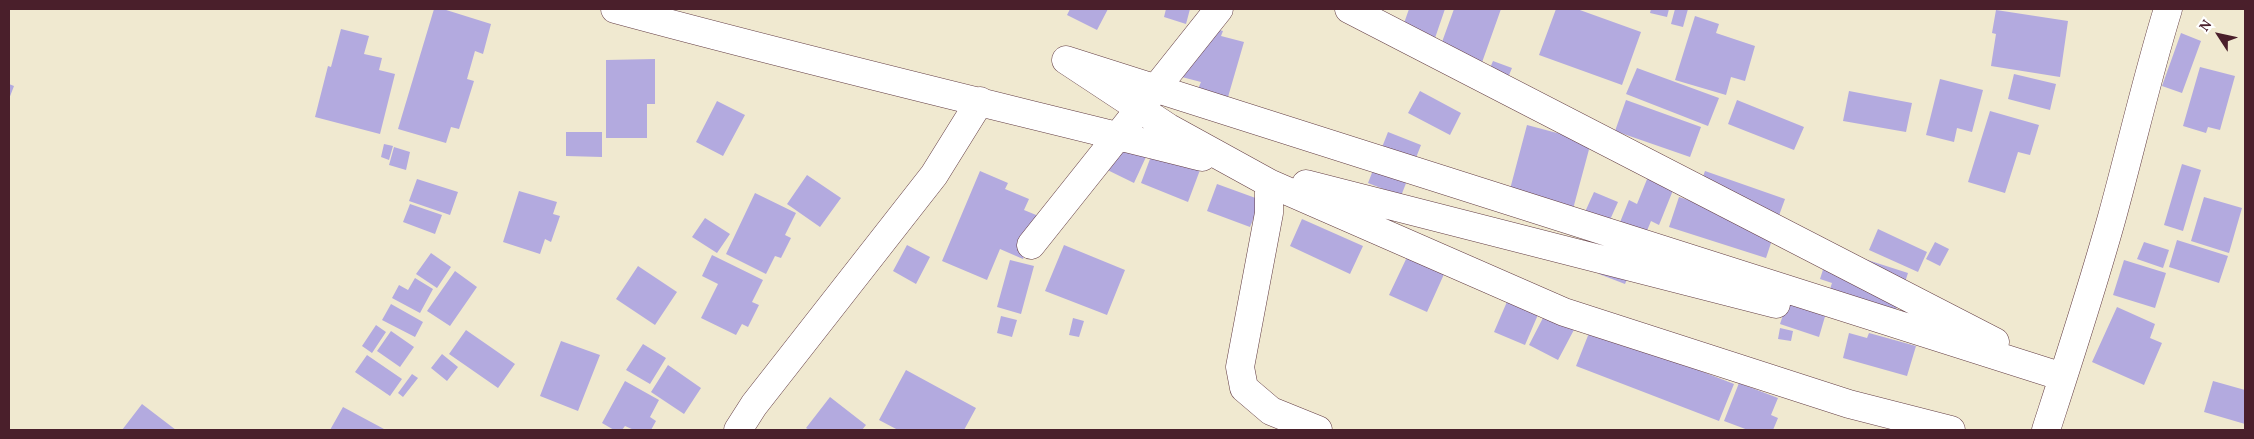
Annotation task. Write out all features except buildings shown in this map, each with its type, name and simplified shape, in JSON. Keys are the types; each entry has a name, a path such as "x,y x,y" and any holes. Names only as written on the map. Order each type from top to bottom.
{"street":[{"path":"615,9 771,52 980,101 2063,377"},
{"path":"1031,245 1219,9"},
{"path":"1349,9 2063,377"},
{"path":"2046,430 2110,225 2152,62 2168,9"},
{"path":"1951,430 1849,404 1564,312 1269,183 1168,128 1066,60 2063,377"},
{"path":"738,430 754,406 934,175 980,101"},
{"path":"1269,183 1269,213 1246,329 1240,367 1241,374 1244,388 1270,411 1318,430"}]}
